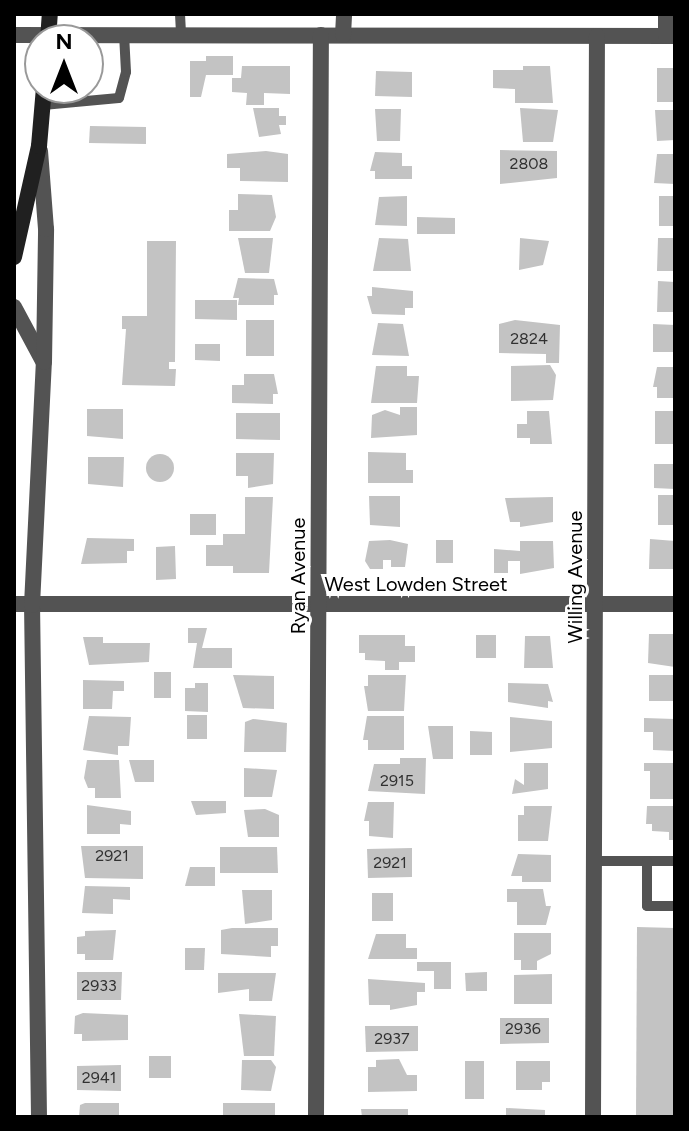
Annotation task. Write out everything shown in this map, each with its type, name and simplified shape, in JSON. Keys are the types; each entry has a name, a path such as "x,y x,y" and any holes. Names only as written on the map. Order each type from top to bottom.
{"main road":[{"path":"14,257 39,146 43,105"}],"street":[{"path":"343,35 344,14"},
{"path":"104,35 670,36 666,14"},
{"name":"Ryan Avenue","path":"316,1117 321,35"},
{"name":"Willing Avenue","path":"593,1117 597,36"},
{"path":"39,146 46,229 44,362 32,605 39,1117"},
{"path":"14,307 44,362"},
{"name":"West Lowden Street","path":"14,604 675,604"}],"lane":[{"path":"180,14 181,34"},
{"path":"43,105 119,98 126,72 124,34"},
{"path":"594,861 675,861"},
{"path":"647,861 647,906 675,906"}],"building":[{"path":"206,56 233,56 233,75 206,75 201,97 190,97 190,61 206,61"},
{"path":"242,66 290,66 290,94 264,93 264,105 246,105 247,93 232,92 232,78 241,78"},
{"path":"523,66 550,66 553,103 515,103 515,89 493,88 493,70 523,70"},
{"path":"657,68 675,68 675,102 657,102"},
{"path":"376,71 412,72 412,97 375,96"},
{"path":"253,108 279,108 279,116 286,116 286,125 279,125 281,134 259,137"},
{"path":"520,108 558,110 553,142 523,142"},
{"path":"375,109 401,109 400,141 377,141"},
{"path":"655,110 675,110 675,140 657,141"},
{"path":"90,126 146,127 146,144 89,143"},
{"path":"500,150 557,151 557,178 500,184"},
{"path":"266,151 288,154 288,182 240,181 240,168 227,168 227,154"},
{"path":"375,152 402,153 402,166 412,166 412,179 375,179 375,171 370,171"},
{"path":"657,154 675,154 675,184 654,183"},
{"path":"238,194 272,195 276,217 270,231 229,231 229,210 238,210"},
{"path":"407,196 407,226 375,225 379,197"},
{"path":"659,196 675,196 675,226 659,226"},
{"path":"417,217 455,218 455,234 417,234"},
{"path":"238,238 273,238 269,273 245,273"},
{"path":"379,238 408,239 411,271 373,271"},
{"path":"520,238 549,241 543,265 519,270"},
{"path":"658,238 675,238 675,271 657,271"},
{"path":"147,241 176,241 175,362 169,362 169,369 176,369 175,386 122,385 126,329 122,329 122,316 147,316"},
{"path":"238,278 274,279 278,295 274,295 274,305 238,305 239,298 233,298"},
{"path":"658,281 675,282 675,312 657,312"},
{"path":"372,287 413,291 413,308 405,308 405,315 372,314 367,296 372,296"},
{"path":"195,300 237,300 237,320 195,319"},
{"path":"246,320 274,320 274,356 246,356"},
{"path":"515,320 560,325 559,363 546,363 546,354 499,353 499,324"},
{"path":"378,323 403,324 409,356 372,355"},
{"path":"653,324 675,325 675,352 653,352"},
{"path":"195,344 220,344 220,361 195,360"},
{"path":"550,365 556,375 553,400 511,401 511,366"},
{"path":"376,366 407,366 407,376 419,376 417,403 371,403"},
{"path":"657,367 675,367 675,398 657,398 657,387 653,387"},
{"path":"244,374 274,374 278,394 273,394 273,404 232,403 232,385 244,385"},
{"path":"400,407 417,407 417,435 371,438 372,415 385,410 400,415"},
{"path":"87,409 123,409 123,439 87,436"},
{"path":"527,411 549,411 552,444 530,444 530,438 517,438 517,424 527,424"},
{"path":"655,411 675,411 675,444 655,444"},
{"path":"236,413 280,413 280,440 236,439"},
{"path":"368,452 406,453 406,470 413,470 413,483 368,483"},
{"path":"236,453 274,453 273,484 248,488 248,476 236,476"},
{"path":"160,454 170,458 174,468 170,478 160,482 150,478 146,468 150,458"},
{"path":"88,457 124,457 123,487 88,484"},
{"path":"654,464 675,464 675,489 654,488"},
{"path":"658,495 675,495 675,525 658,525"},
{"path":"369,496 400,496 400,527 370,525"},
{"path":"245,497 273,497 269,573 233,573 233,566 206,566 206,545 223,545 223,534 245,534"},
{"path":"553,497 553,522 520,527 520,522 510,522 505,498"},
{"path":"190,514 216,514 216,535 190,535"},
{"path":"87,538 134,539 134,551 127,551 127,563 81,564"},
{"path":"650,539 675,541 675,569 649,569"},
{"path":"390,540 408,544 405,567 391,567 391,560 383,560 383,569 370,569 365,561 369,541"},
{"path":"436,540 453,540 453,563 436,563"},
{"path":"520,541 553,541 554,568 520,574 520,561 508,561 508,573 494,573 494,549 520,551"},
{"path":"175,546 176,579 156,580 156,547"},
{"path":"188,628 207,628 202,648 232,648 232,668 193,668 197,643 188,643"},
{"path":"649,634 675,634 675,667 648,663"},
{"path":"359,635 405,635 405,646 415,646 415,662 399,662 399,670 385,670 385,661 365,660 365,653 359,653"},
{"path":"476,635 496,635 496,658 476,658"},
{"path":"525,636 550,636 553,668 524,668"},
{"path":"83,637 103,637 103,643 150,643 149,662 89,665"},
{"path":"154,672 171,672 171,698 154,698"},
{"path":"233,675 274,676 274,709 243,708"},
{"path":"368,675 406,675 404,711 368,711 364,686 368,686"},
{"path":"649,675 675,675 675,701 649,701"},
{"path":"83,680 124,681 124,691 113,691 112,709 83,709"},
{"path":"195,683 208,683 208,712 185,711 185,688 195,688"},
{"path":"508,683 548,684 553,702 548,701 548,708 508,702"},
{"path":"187,715 207,715 207,739 187,739"},
{"path":"89,716 131,717 129,746 118,746 118,755 83,750"},
{"path":"367,716 404,716 404,750 368,750 368,740 363,740"},
{"path":"510,717 552,721 552,748 510,752"},
{"path":"644,718 675,719 675,751 653,750 653,732 644,732"},
{"path":"253,719 287,723 286,752 244,752 245,722"},
{"path":"428,726 453,726 453,759 433,759"},
{"path":"470,731 492,732 492,755 470,755"},
{"path":"400,758 426,758 425,794 368,791 374,764 400,764"},
{"path":"87,760 119,760 121,798 95,798 95,788 88,788 84,778"},
{"path":"129,760 154,760 154,782 135,782"},
{"path":"524,763 548,763 548,789 512,794 515,779 524,785"},
{"path":"644,763 675,763 674,799 650,799 650,771 644,771"},
{"path":"244,768 277,770 272,797 244,797"},
{"path":"191,801 226,801 226,813 196,815"},
{"path":"368,802 394,802 393,838 369,836 369,821 364,821"},
{"path":"87,805 131,811 131,825 120,824 120,834 87,834"},
{"path":"524,806 552,806 548,841 518,841 518,815 524,815"},
{"path":"647,806 675,806 675,840 669,840 669,832 652,831 652,824 646,824"},
{"path":"265,809 279,815 279,837 248,837 244,810"},
{"path":"81,846 143,846 143,879 85,878"},
{"path":"220,847 277,847 278,873 220,873"},
{"path":"412,848 412,877 368,878 367,849"},
{"path":"518,854 551,855 551,882 522,882 522,876 511,876"},
{"path":"190,867 215,867 215,886 185,886"},
{"path":"85,886 130,887 130,900 113,899 113,914 82,913"},
{"path":"507,889 543,889 546,906 551,906 546,925 517,925 517,902 507,902"},
{"path":"242,890 272,890 272,920 245,924"},
{"path":"372,893 393,893 393,921 372,921"},
{"path":"637,927 675,928 675,1117 636,1117"},
{"path":"278,928 278,946 271,946 271,957 221,954 221,930"},
{"path":"116,930 113,960 85,960 85,954 77,954 77,937 85,936 85,931"},
{"path":"514,933 551,933 551,954 537,961 537,970 521,970 521,960 514,960"},
{"path":"376,934 406,934 406,948 417,948 417,959 368,959"},
{"path":"185,948 205,948 204,970 185,970"},
{"path":"417,962 451,962 451,989 434,989 434,971 417,971"},
{"path":"77,972 122,972 121,1000 77,1000"},
{"path":"487,972 487,991 466,991 465,973"},
{"path":"218,973 276,973 272,1001 249,1001 249,989 218,993"},
{"path":"552,974 552,1004 514,1004 514,975"},
{"path":"368,979 425,983 425,992 417,992 417,1005 390,1010 390,1005 369,1005"},
{"path":"83,1013 128,1015 128,1040 82,1041 82,1034 74,1034 75,1016"},
{"path":"239,1014 276,1016 274,1056 244,1056"},
{"path":"500,1018 549,1018 549,1043 500,1044"},
{"path":"365,1026 418,1026 418,1051 366,1052"},
{"path":"149,1056 171,1056 171,1078 149,1078"},
{"path":"399,1059 407,1075 417,1075 417,1091 368,1092 368,1067 376,1067 376,1060"},
{"path":"242,1060 271,1060 276,1067 271,1091 241,1090"},
{"path":"465,1061 484,1061 484,1099 465,1099"},
{"path":"516,1061 550,1061 550,1082 542,1082 542,1090 516,1090"},
{"path":"121,1065 121,1091 77,1090 77,1066"},
{"path":"119,1103 119,1117 79,1117 80,1105"},
{"path":"223,1103 275,1103 275,1117 223,1117"},
{"path":"506,1108 545,1110 545,1117 506,1117"},
{"path":"361,1109 408,1109 408,1117 362,1117"}]}
